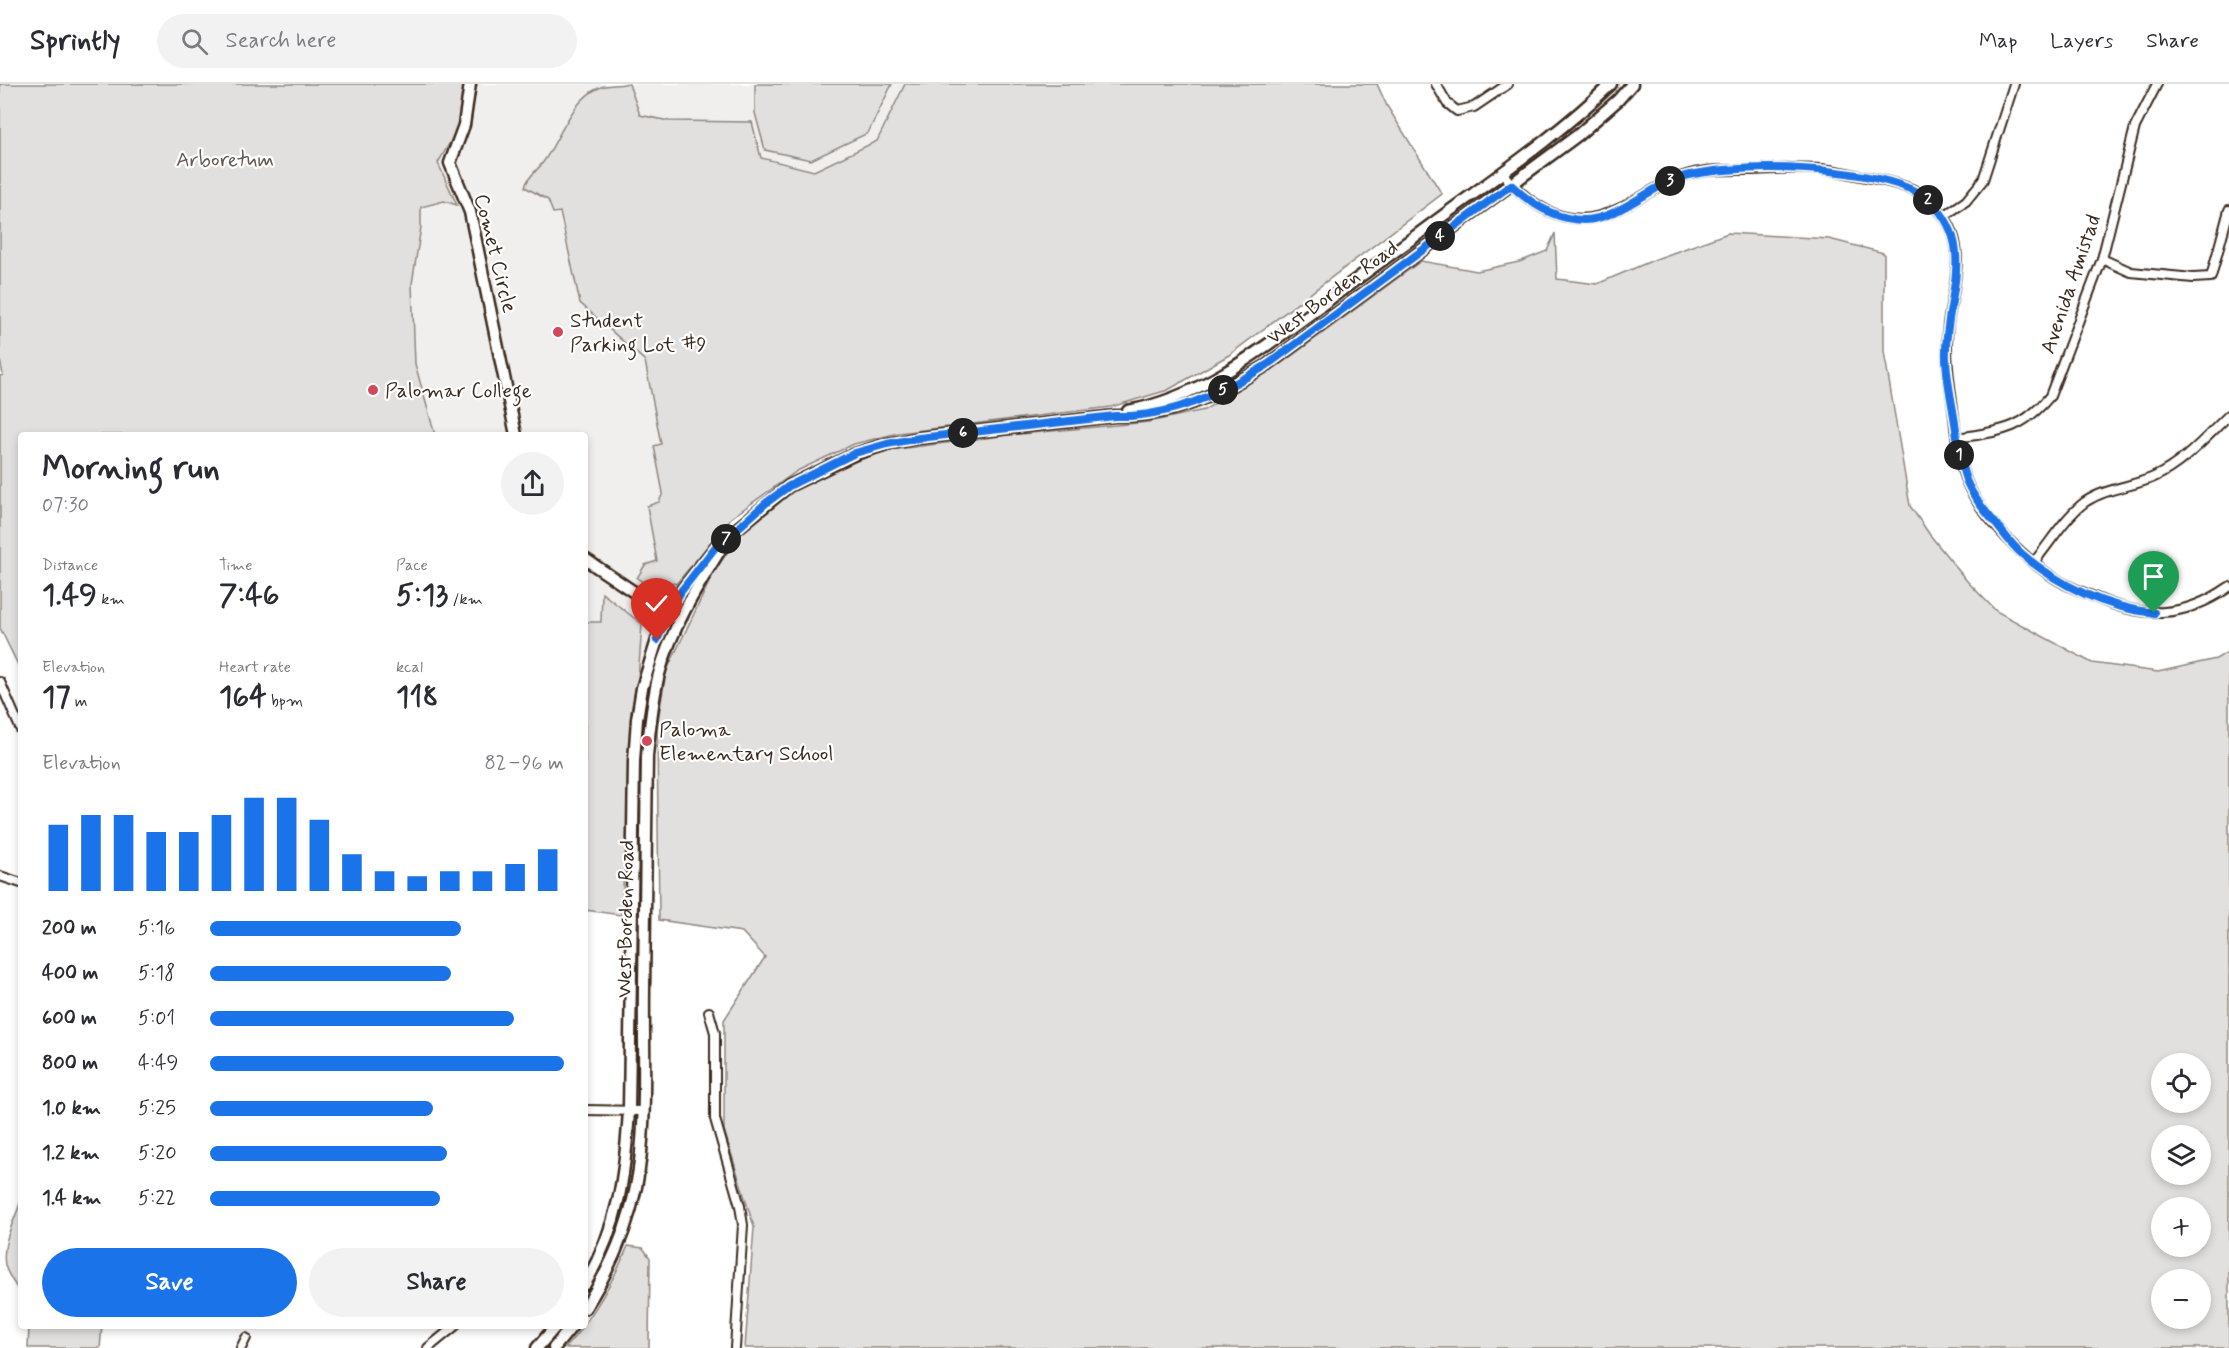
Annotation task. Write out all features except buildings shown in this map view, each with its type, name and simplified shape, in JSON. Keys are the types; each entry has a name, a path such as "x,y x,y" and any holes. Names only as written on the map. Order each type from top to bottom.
{"main road":[{"name":"Comet Circle","path":"470,84 464,125 450,163 472,222 515,432"},
{"name":"West Borden Road","path":"1115,416 1168,401 1226,373 1276,339 1502,172 1584,110 1611,84"},
{"name":"West Borden Road","path":"588,1279 612,1228 626,1167 630,1110 634,761 642,688 667,614 682,590 717,545 789,486 855,453 919,438 1115,416 1136,417 1173,410 1239,382 1267,365 1578,135 1618,100 1632,84"},
{"name":"West Borden Road","path":"588,1303 608,1270 629,1214 638,1173 643,1111 647,756 653,701 657,682 678,622 728,537"},
{"path":"588,561 678,622"},
{"path":"537,1348 553,1329"},
{"path":"554,1348 570,1329"}],"street":[{"path":"1436,84 1447,103 1457,111 1474,107 1508,84"},
{"path":"1944,216 1966,201 1983,180 2014,84"},
{"name":"Avenida Amistad","path":"1958,438 2001,431 2022,423 2050,396 2102,259 2135,127 2157,84"},
{"path":"1502,172 1511,185 1540,207 1561,218 1585,220 1605,216 1672,180 1692,174 1736,170 1823,170 1893,183 1915,190 1944,216 1952,233 1956,251 1957,273 1948,324 1946,358 1965,477 1976,500 2021,553 2061,582 2114,606 2154,613 2192,608 2229,587"},
{"path":"2102,259 2131,272 2193,278 2211,277 2229,210"},
{"path":"2034,562 2084,503 2101,493 2134,485 2157,476 2182,459 2229,415"},
{"path":"0,682 18,723"},
{"path":"0,876 18,882"},
{"path":"709,1012 715,1034 715,1119 740,1206 743,1225 735,1348"},
{"path":"588,1110 643,1111"},
{"path":"428,1348 451,1329"},
{"path":"241,1348 246,1338"}],"shaded area":[{"name":"Palomar College","path":"0,84 1180,84 716,268 703,570 669,628 652,673 588,670 588,432 240,432"}],"green space":[{"name":"Arboretum","path":"0,84 465,84 459,122 438,163 457,205 444,201 421,207 421,227 412,284 415,364 434,432 18,432 18,665 0,628 0,376 3,375 0,360"},
{"path":"629,84 640,115 669,121 752,122 761,158 814,171 877,141 905,84 1377,84 1387,106 1442,194 1229,355 1168,390 1111,407 898,433 854,444 797,471 731,518 676,584 662,579 653,589 637,578 645,565 657,561 647,506 659,502 663,493 654,446 661,444 645,361 580,303 560,212 553,213 548,200 525,187 582,100 601,87"},
{"path":"755,84 892,84 868,133 811,160 765,150 755,113"},
{"path":"1555,233 1557,279 1597,284 1656,259 1728,233 1829,239 1884,253 1884,351 1910,506 1967,581 1996,611 2092,663 2158,672 2216,659 2229,651 2229,1348 745,1348 754,1227 724,1130 724,1020 765,957 742,932 659,920 657,727 666,672 716,568 743,531 785,495 839,468 882,451 1009,435 1149,422 1204,410 1282,363 1421,261 1477,271 1519,262 1547,251"},
{"path":"602,593 642,624 621,915 588,910 588,622 601,622"},
{"path":"18,1209 18,1290 5,1265 7,1240"},
{"path":"628,1246 643,1248 650,1258 649,1348 565,1348 581,1329 588,1329 588,1319 615,1274"},
{"path":"29,1329 102,1329 100,1348 28,1348"}],"place":[{"name":"Student Parking Lot #9","path":"558,332"},
{"name":"Palomar College","path":"373,390"},
{"name":"Paloma Elementary School","path":"647,741"}],"route":[{"path":"657,640 667,614 682,590 717,545 789,486 855,453 919,438 1115,416 1136,417 1173,410 1202,399 1239,382 1267,365 1511,185 1520,194 1561,218 1585,220 1605,216 1672,180 1692,174 1713,171 1804,168 1832,170 1915,190 1944,216 1952,233 1957,273 1948,324 1946,358 1959,451 1965,477 1976,500 2021,553 2061,582 2114,606 2154,613"}]}
